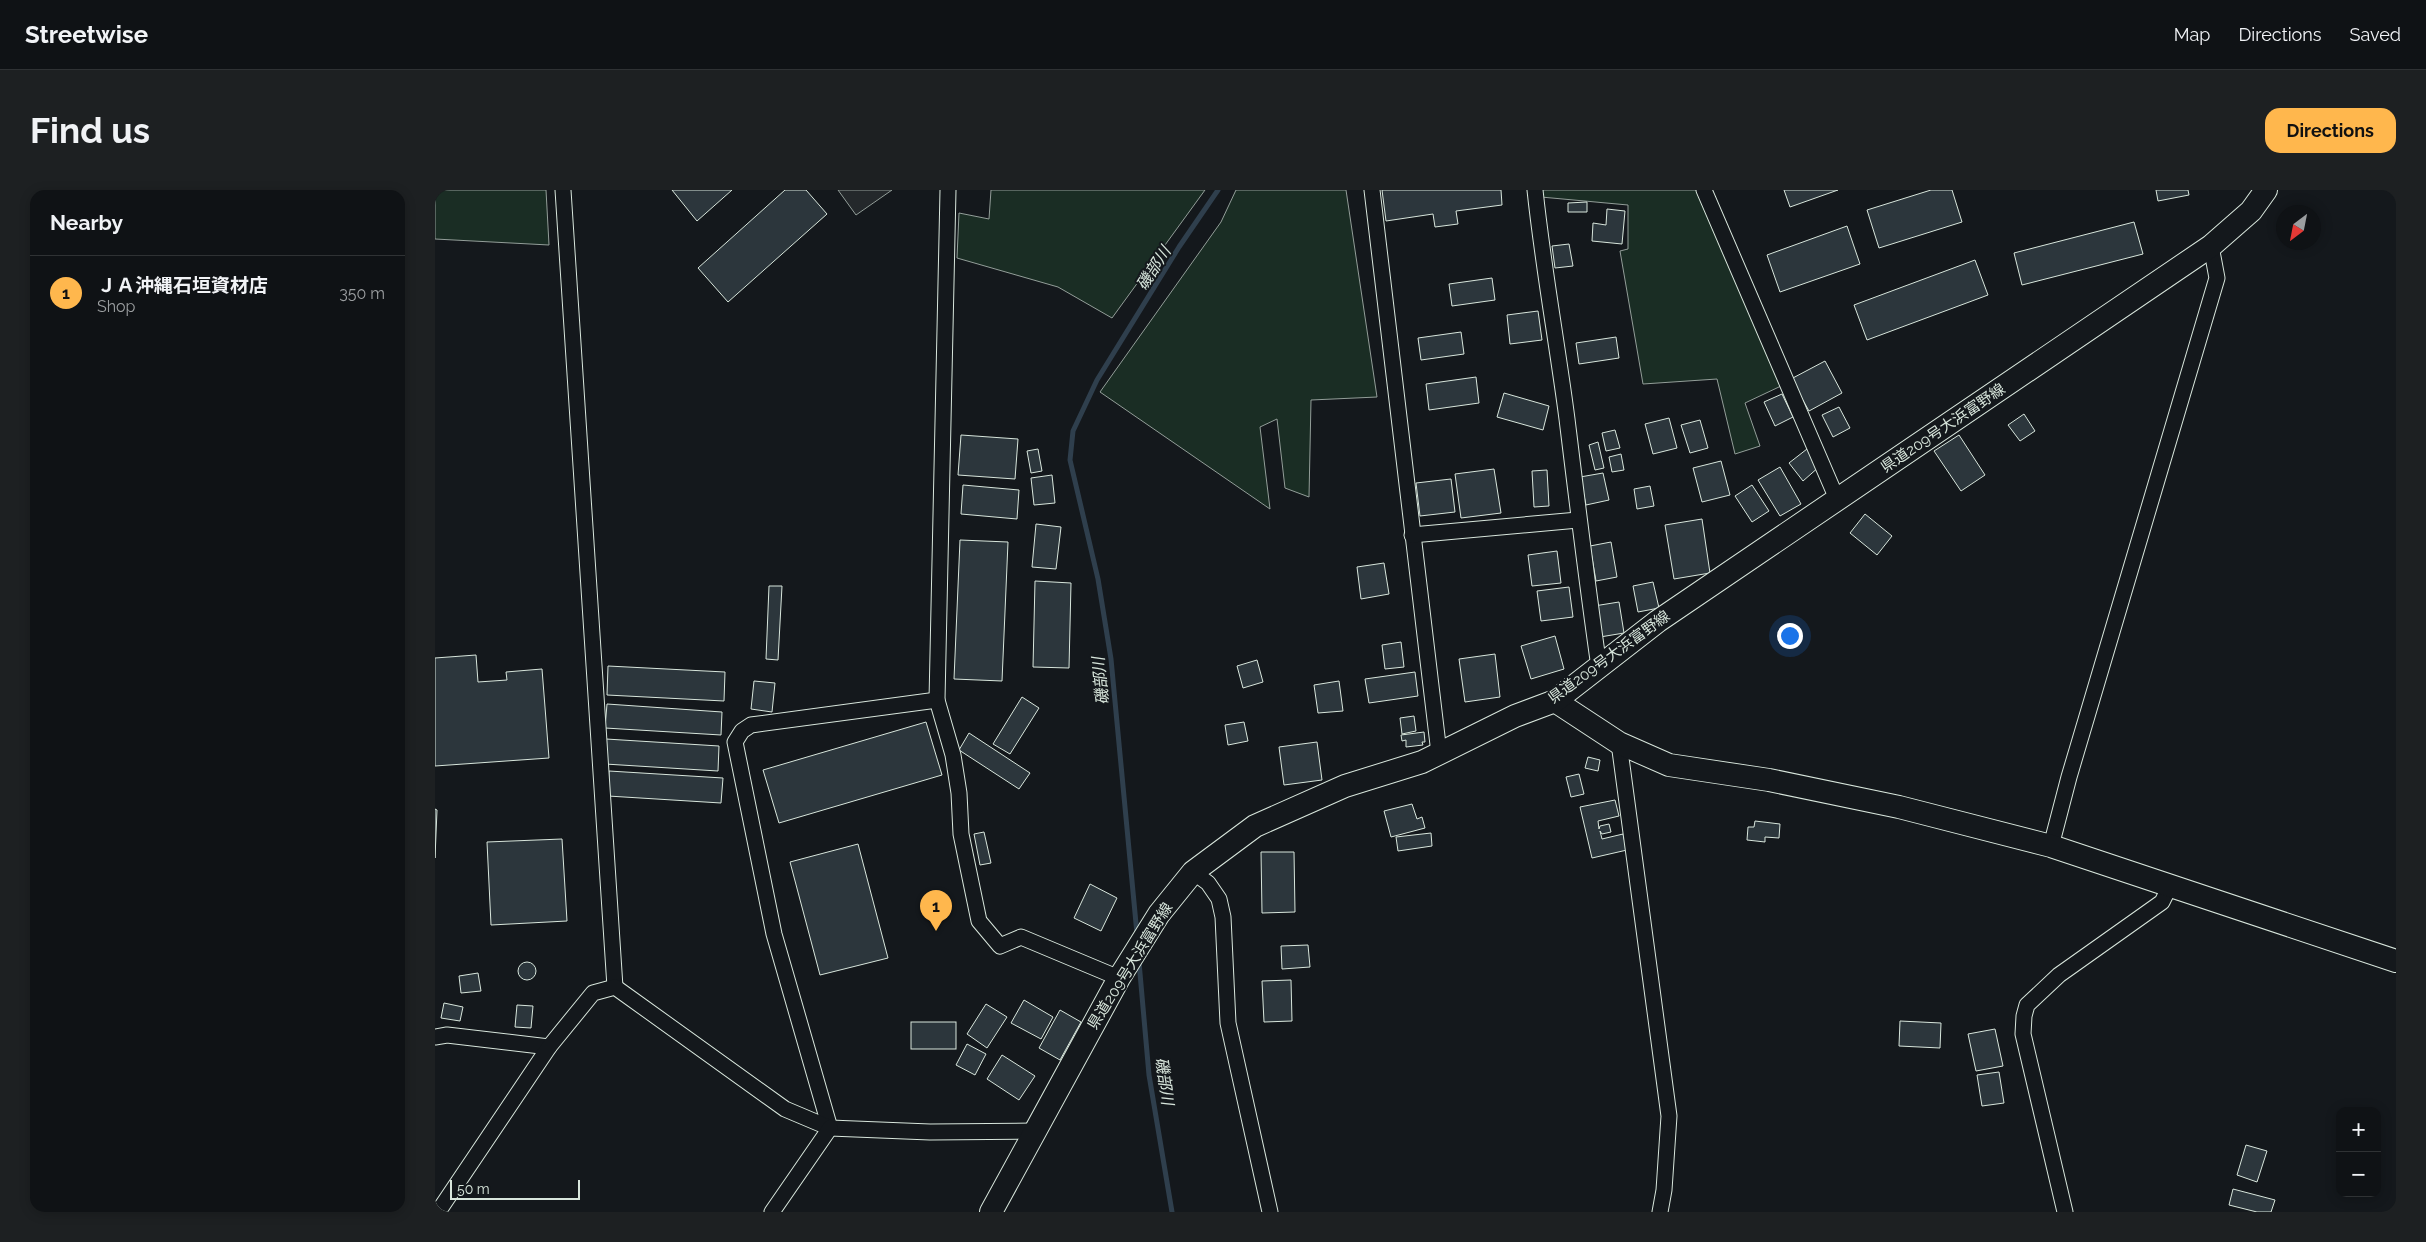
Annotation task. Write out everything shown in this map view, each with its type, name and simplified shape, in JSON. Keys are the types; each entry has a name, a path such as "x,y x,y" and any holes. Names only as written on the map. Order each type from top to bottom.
{"main road":[{"name":"県道209号大浜富野線","path":"991,1212 1033,1131 1119,978 1159,914 1193,872 1255,826 1345,786 1422,762 1515,716 1555,701 1657,621 2211,246 2251,211 2266,190"},
{"path":"1555,701 1619,743 1669,765 1769,780 1899,807 2051,846 2396,961"}],"street":[{"path":"563,190 615,987"},
{"path":"948,190 937,700 953,755 959,793 961,834 979,921 1000,946 1021,937 1119,978"},
{"path":"1372,190 1439,754"},
{"path":"1535,190 1543,268 1567,419 1578,520 1599,667"},
{"path":"1704,190 1837,500"},
{"path":"2051,846 2069,777 2217,278 2211,246"},
{"path":"1412,535 1578,520"},
{"path":"830,1128 774,934 735,742 742,731 751,725 937,700"},
{"path":"1619,743 1669,1116 1664,1190 1659,1212"},
{"path":"1193,872 1208,883 1219,899 1223,917 1228,1023 1270,1212"},
{"path":"2065,1212 2023,1034 2027,1005 2059,975 2162,902 2170,886"},
{"path":"437,1212 549,1047 593,993 615,987"},
{"path":"615,987 785,1109 830,1128 930,1132 1033,1131"},
{"path":"435,1037 447,1036 549,1047"},
{"path":"772,1212 830,1128"}],"green space":[{"path":"435,190 546,190 549,245 435,239"},
{"path":"991,190 1205,190 1112,318 1058,287 957,258 959,213 989,219"},
{"path":"1236,190 1346,190 1377,397 1311,400 1309,497 1285,488 1277,419 1260,427 1270,509 1100,392 1221,222"},
{"path":"1540,190 1696,190 1781,386 1745,403 1760,446 1735,454 1717,379 1643,384 1620,251 1628,249 1628,205 1541,197"}],"shaded area":[{"path":"838,190 892,190 856,215"}],"building":[{"path":"672,190 732,190 697,221"},
{"path":"785,190 806,190 827,214 728,302 698,268"},
{"path":"1382,190 1501,190 1502,205 1456,211 1458,224 1435,227 1433,214 1386,221"},
{"path":"1784,190 1838,190 1790,207"},
{"path":"1931,190 1952,190 1962,222 1879,248 1867,210"},
{"path":"2156,190 2188,190 2189,195 2158,201"},
{"path":"1587,202 1587,212 1568,212 1568,203"},
{"path":"1607,209 1625,211 1622,244 1592,241 1593,223 1606,225"},
{"path":"2134,222 2143,254 2022,285 2014,253"},
{"path":"1847,226 1860,264 1780,292 1767,255"},
{"path":"1569,244 1573,266 1555,268 1552,246"},
{"path":"1975,260 1988,295 1867,340 1854,305"},
{"path":"1492,278 1495,300 1452,306 1449,284"},
{"path":"1538,311 1542,340 1510,344 1507,315"},
{"path":"1461,332 1464,354 1421,360 1418,338"},
{"path":"1616,337 1619,358 1579,364 1576,343"},
{"path":"1825,361 1842,393 1809,411 1791,379"},
{"path":"1476,377 1479,403 1429,410 1426,384"},
{"path":"1504,393 1549,406 1543,430 1497,417"},
{"path":"1782,394 1793,417 1775,426 1764,402"},
{"path":"1839,407 1850,428 1833,437 1822,415"},
{"path":"2024,414 2035,431 2020,441 2008,425"},
{"path":"1669,418 1677,448 1653,454 1645,424"},
{"path":"1700,420 1708,448 1690,453 1681,425"},
{"path":"1615,430 1620,448 1606,451 1602,433"},
{"path":"961,435 1018,439 1015,479 958,475"},
{"path":"1959,435 1985,475 1961,491 1934,451"},
{"path":"1598,442 1604,468 1595,470 1589,445"},
{"path":"1038,449 1042,471 1031,473 1027,451"},
{"path":"1807,449 1820,466 1803,481 1789,463"},
{"path":"1621,454 1624,470 1612,472 1609,457"},
{"path":"1721,461 1730,495 1702,502 1693,468"},
{"path":"1780,467 1801,504 1780,516 1758,480"},
{"path":"1494,469 1501,513 1461,518 1455,474"},
{"path":"1547,470 1549,506 1534,507 1532,471"},
{"path":"1603,473 1609,500 1586,505 1580,477"},
{"path":"1052,475 1055,503 1034,505 1031,478"},
{"path":"1451,479 1455,512 1420,516 1416,483"},
{"path":"963,485 1019,490 1017,519 961,514"},
{"path":"1752,485 1769,511 1752,522 1735,496"},
{"path":"1650,486 1654,506 1637,509 1634,489"},
{"path":"1865,514 1892,536 1877,555 1850,533"},
{"path":"1702,519 1710,573 1674,579 1665,525"},
{"path":"1036,524 1061,527 1056,569 1032,567"},
{"path":"960,540 1008,542 1002,681 954,679"},
{"path":"1611,542 1617,577 1596,581 1590,546"},
{"path":"1557,551 1561,583 1532,586 1528,555"},
{"path":"1384,563 1389,594 1361,599 1357,567"},
{"path":"1035,581 1071,583 1069,668 1033,667"},
{"path":"1653,582 1659,608 1638,612 1633,586"},
{"path":"769,586 782,586 778,660 766,659"},
{"path":"1569,587 1573,617 1541,621 1537,591"},
{"path":"1619,602 1624,633 1600,637 1594,606"},
{"path":"1555,636 1564,669 1531,679 1521,646"},
{"path":"1401,642 1404,667 1385,669 1382,645"},
{"path":"1495,654 1500,697 1465,702 1459,659"},
{"path":"476,655 478,682 507,680 506,672 542,669 549,758 435,766 435,658"},
{"path":"1257,660 1263,682 1243,688 1237,666"},
{"path":"608,666 725,672 724,701 607,695"},
{"path":"1415,672 1418,696 1369,703 1365,679"},
{"path":"754,681 775,683 772,712 751,709"},
{"path":"1339,681 1343,711 1318,713 1314,685"},
{"path":"1022,697 1039,708 1010,754 993,744"},
{"path":"607,704 722,712 721,735 605,728"},
{"path":"1414,716 1416,731 1402,734 1400,718"},
{"path":"926,722 942,775 779,823 763,770"},
{"path":"1244,722 1248,741 1228,745 1225,725"},
{"path":"1424,732 1425,742 1422,742 1423,745 1406,747 1406,740 1402,741 1401,735"},
{"path":"969,733 1030,773 1019,789 959,750"},
{"path":"606,739 719,746 718,771 605,764"},
{"path":"1317,742 1322,780 1284,785 1279,747"},
{"path":"1588,757 1600,760 1598,771 1585,768"},
{"path":"609,771 723,778 721,803 608,796"},
{"path":"1579,774 1584,794 1571,797 1566,777"},
{"path":"1615,800 1619,816 1598,821 1599,829 1600,826 1609,824 1611,832 1602,834 1600,831 1602,839 1623,834 1627,850 1592,858 1580,807"},
{"path":"1412,804 1417,819 1422,817 1425,828 1391,837 1384,811"},
{"path":"435,809 437,810 435,858"},
{"path":"1755,821 1780,824 1779,838 1765,837 1765,842 1747,840 1748,827 1754,827"},
{"path":"984,832 991,863 980,865 974,834"},
{"path":"1431,833 1432,846 1398,851 1396,837"},
{"path":"562,839 567,921 491,925 487,842"},
{"path":"858,844 888,958 820,975 790,862"},
{"path":"1261,852 1294,852 1295,912 1262,913"},
{"path":"1090,884 1117,898 1101,931 1074,918"},
{"path":"1308,945 1310,967 1282,969 1281,946"},
{"path":"527,962 533,965 536,971 533,977 527,980 521,977 518,971 521,965"},
{"path":"478,973 481,991 461,993 459,976"},
{"path":"1291,980 1292,1021 1264,1022 1262,981"},
{"path":"1024,1000 1053,1017 1041,1039 1011,1023"},
{"path":"444,1003 463,1007 460,1021 441,1018"},
{"path":"986,1004 1007,1017 987,1048 967,1034"},
{"path":"517,1005 533,1006 531,1028 515,1027"},
{"path":"1060,1010 1081,1022 1060,1060 1039,1048"},
{"path":"1900,1021 1941,1023 1940,1048 1899,1046"},
{"path":"911,1022 956,1022 956,1049 911,1049"},
{"path":"1995,1029 2003,1066 1976,1071 1968,1034"},
{"path":"967,1044 986,1054 975,1075 956,1065"},
{"path":"1002,1055 1035,1076 1019,1100 987,1079"},
{"path":"1999,1072 2004,1103 1982,1106 1977,1075"},
{"path":"2246,1145 2267,1151 2257,1182 2237,1175"},
{"path":"2233,1189 2275,1200 2271,1212 2257,1212 2229,1205"}],"waterway":[{"name":"磯部川","path":"1137,934 1111,659 1098,579 1070,460 1073,431 1097,380 1179,247 1218,190"},
{"name":"磯部川","path":"1139,962 1149,1075 1172,1212"}],"place":[{"name":"ＪＡ沖縄石垣資材店","path":"936,931"}]}
